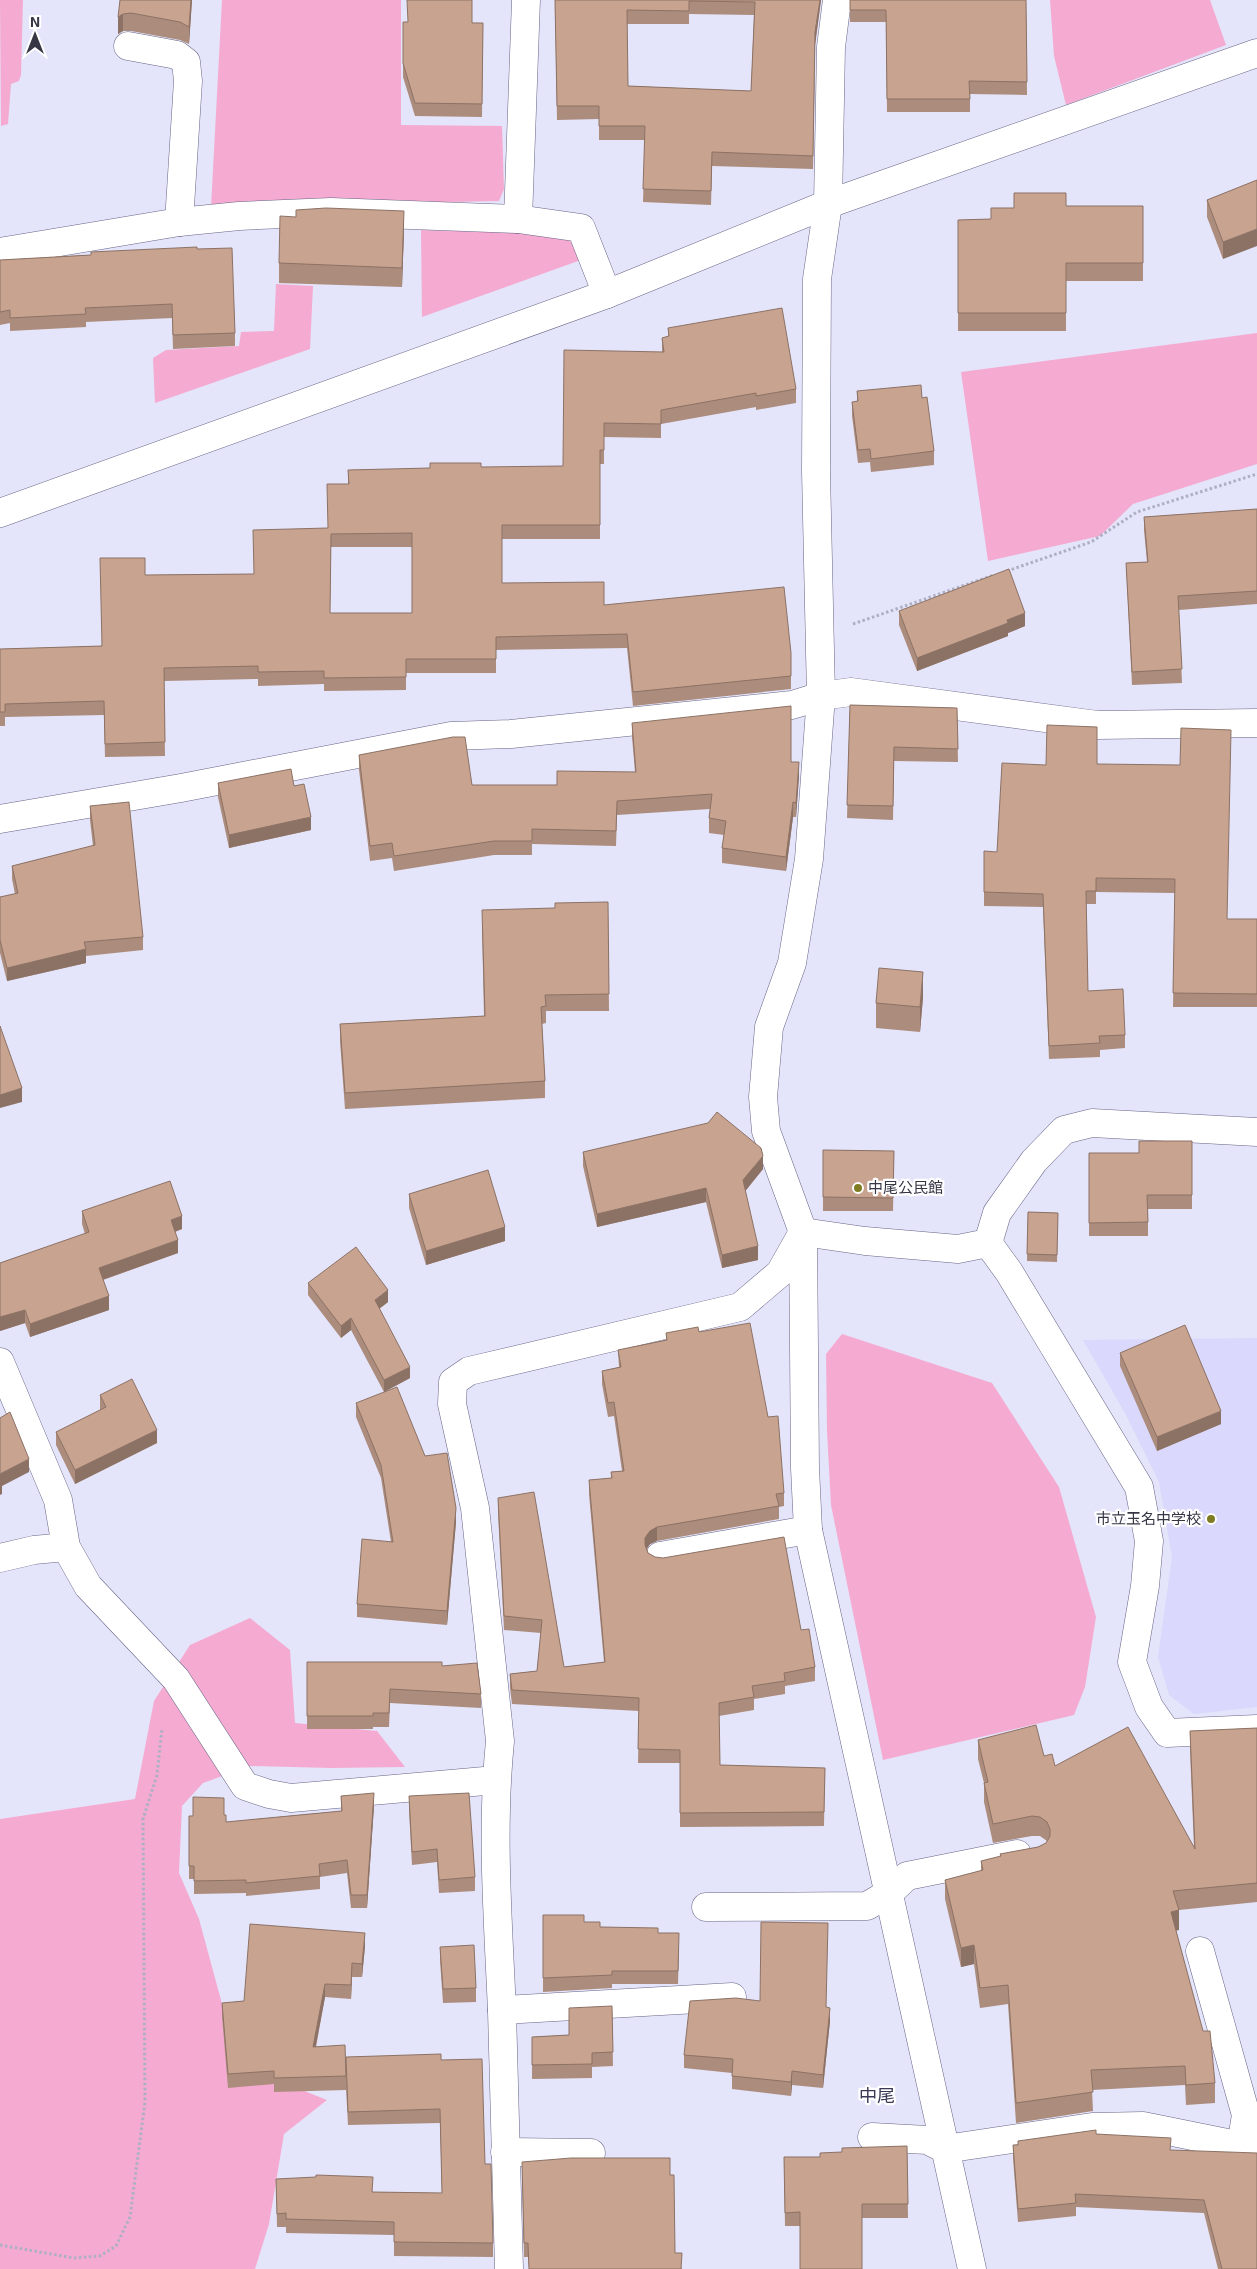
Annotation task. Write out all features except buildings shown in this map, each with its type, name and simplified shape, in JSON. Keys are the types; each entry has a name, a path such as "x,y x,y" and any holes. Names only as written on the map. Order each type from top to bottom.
{"street":[{"path":"518,219 526,0"},
{"path":"837,0 832,47 828,204 817,279 816,471 821,696 810,859 792,963 769,1027 763,1097 766,1131 803,1232 805,1468 808,1530 972,2269"},
{"path":"128,46 177,55 186,62 188,81 179,222"},
{"path":"0,513 607,294 828,204 1257,53"},
{"path":"0,252 179,222 239,216 331,212 518,219 581,228 607,294"},
{"path":"0,819 181,788 450,736 511,734 792,706 821,696 851,692 1097,725 1257,723"},
{"path":"988,1243 997,1213 1034,1161 1064,1130 1092,1123 1257,1132"},
{"path":"803,1232 865,1241 958,1249 988,1243"},
{"path":"509,2269 502,2010 495,1893 496,1780 500,1741 475,1508 452,1404 453,1382 469,1371 740,1307 780,1273 803,1232"},
{"path":"988,1243 1009,1272 1139,1487 1148,1541 1145,1586 1132,1662 1148,1706 1167,1733 1257,1730"},
{"path":"0,1362 58,1500 66,1547 88,1586 176,1679 245,1786 269,1794 292,1798 496,1780"},
{"path":"660,1556 808,1530"},
{"path":"0,1558 34,1550 66,1547"},
{"path":"706,1907 867,1906 889,1893 907,1876 1035,1850"},
{"path":"872,2137 927,2140 945,2149 1092,2127 1143,2126 1249,2147 1246,2115 1200,1951"},
{"path":"502,2010 732,1997"},
{"path":"505,2152 591,2152"}],"path":[{"path":"820,636 1091,542 1137,512 1257,474"},
{"path":"0,2245 74,2258 100,2256 116,2246 130,2217 145,2102 143,1819 157,1775 162,1728"}],"shaded area":[{"path":"0,0 23,0 21,75 19,81 11,84 8,124 1,126"},
{"path":"222,0 401,0 401,125 502,126 504,189 499,201 211,207"},
{"path":"1050,0 1210,0 1226,45 1066,105 1054,56"},
{"path":"421,230 563,234 576,249 578,261 422,317"},
{"path":"276,284 313,286 310,349 155,403 153,358 166,350 239,346 241,332 274,331"},
{"path":"1257,333 1257,464 1133,504 1100,536 988,561 961,372"},
{"path":"842,1334 992,1383 1059,1487 1096,1617 1085,1687 1074,1715 883,1760 831,1505 827,1431 826,1354"},
{"name":"市立玉名中学校","path":"1257,1338 1257,1707 1194,1714 1169,1695 1158,1657 1172,1557 1159,1482 1125,1413 1083,1340"},
{"path":"250,1618 290,1650 295,1723 377,1731 405,1767 250,1766 203,1783 182,1806 179,1873 199,1919 228,2026 282,2082 327,2100 284,2134 269,2224 255,2269 0,2269 0,1819 135,1799 154,1701 190,1645"}],"place":[{"name":"中尾公民館","path":"858,1188"},
{"name":"市立玉名中学校","path":"1211,1519"}],"district":[{"name":"中尾","path":"877,2096"}]}
